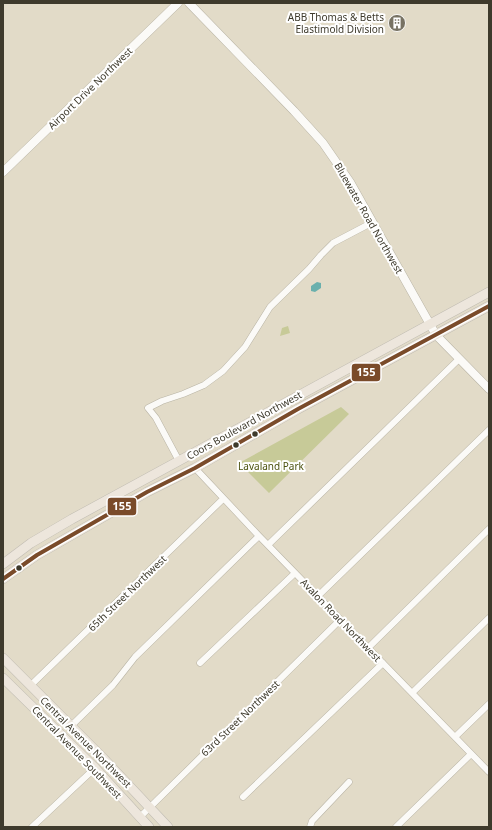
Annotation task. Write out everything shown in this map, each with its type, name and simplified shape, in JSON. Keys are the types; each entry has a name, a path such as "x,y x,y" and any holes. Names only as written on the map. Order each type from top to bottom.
{"main road":[{"name":"Coors Boulevard Northwest","path":"3,564 31,543 72,519 489,292"},
{"name":"Coors Boulevard Northwest","path":"3,580 37,555 147,492 195,468 298,409 489,306"},
{"path":"195,468 196,462 203,455 220,445 231,432"},
{"path":"147,492 152,484 174,471 179,461"},
{"path":"31,543 37,555"},
{"name":"Central Avenue Northwest","path":"3,658 168,827"},
{"name":"Central Avenue Southwest","path":"3,678 95,768 149,827"}],"street":[{"name":"Airport Drive Northwest","path":"3,172 178,3"},
{"name":"Bluewater Road Northwest","path":"189,3 310,128 339,164 436,335 489,389"},
{"path":"179,461 156,418 148,408 162,400 183,394 204,385 223,371 245,347 270,307 309,270 333,243 373,222"},
{"path":"268,544 459,359"},
{"path":"318,596 489,430"},
{"name":"Avalon Road Northwest","path":"195,468 340,620 489,772"},
{"name":"65th Street Northwest","path":"30,686 223,499"},
{"path":"368,648 489,530"},
{"path":"71,726 113,685 136,656 259,536"},
{"path":"200,663 295,573"},
{"path":"412,693 489,618"},
{"name":"63rd Street Northwest","path":"140,817 340,620"},
{"path":"243,797 383,663"},
{"path":"455,737 489,704"},
{"path":"396,827 472,754"},
{"path":"32,827 95,768"},
{"path":"310,827 312,822 349,782"}],"green space":[{"path":"288,326 290,333 280,336 282,328"},
{"name":"Lavaland Park","path":"341,407 349,414 269,493 239,463"}],"water":[{"path":"317,282 321,283 321,288 315,292 311,291 311,286"}],"transit line":[{"name":"155","path":"3,579 37,555 147,492 195,468 298,409 489,306"}],"place":[{"name":"ABB Thomas & Betts Elastimold Division","path":"397,23"}]}
